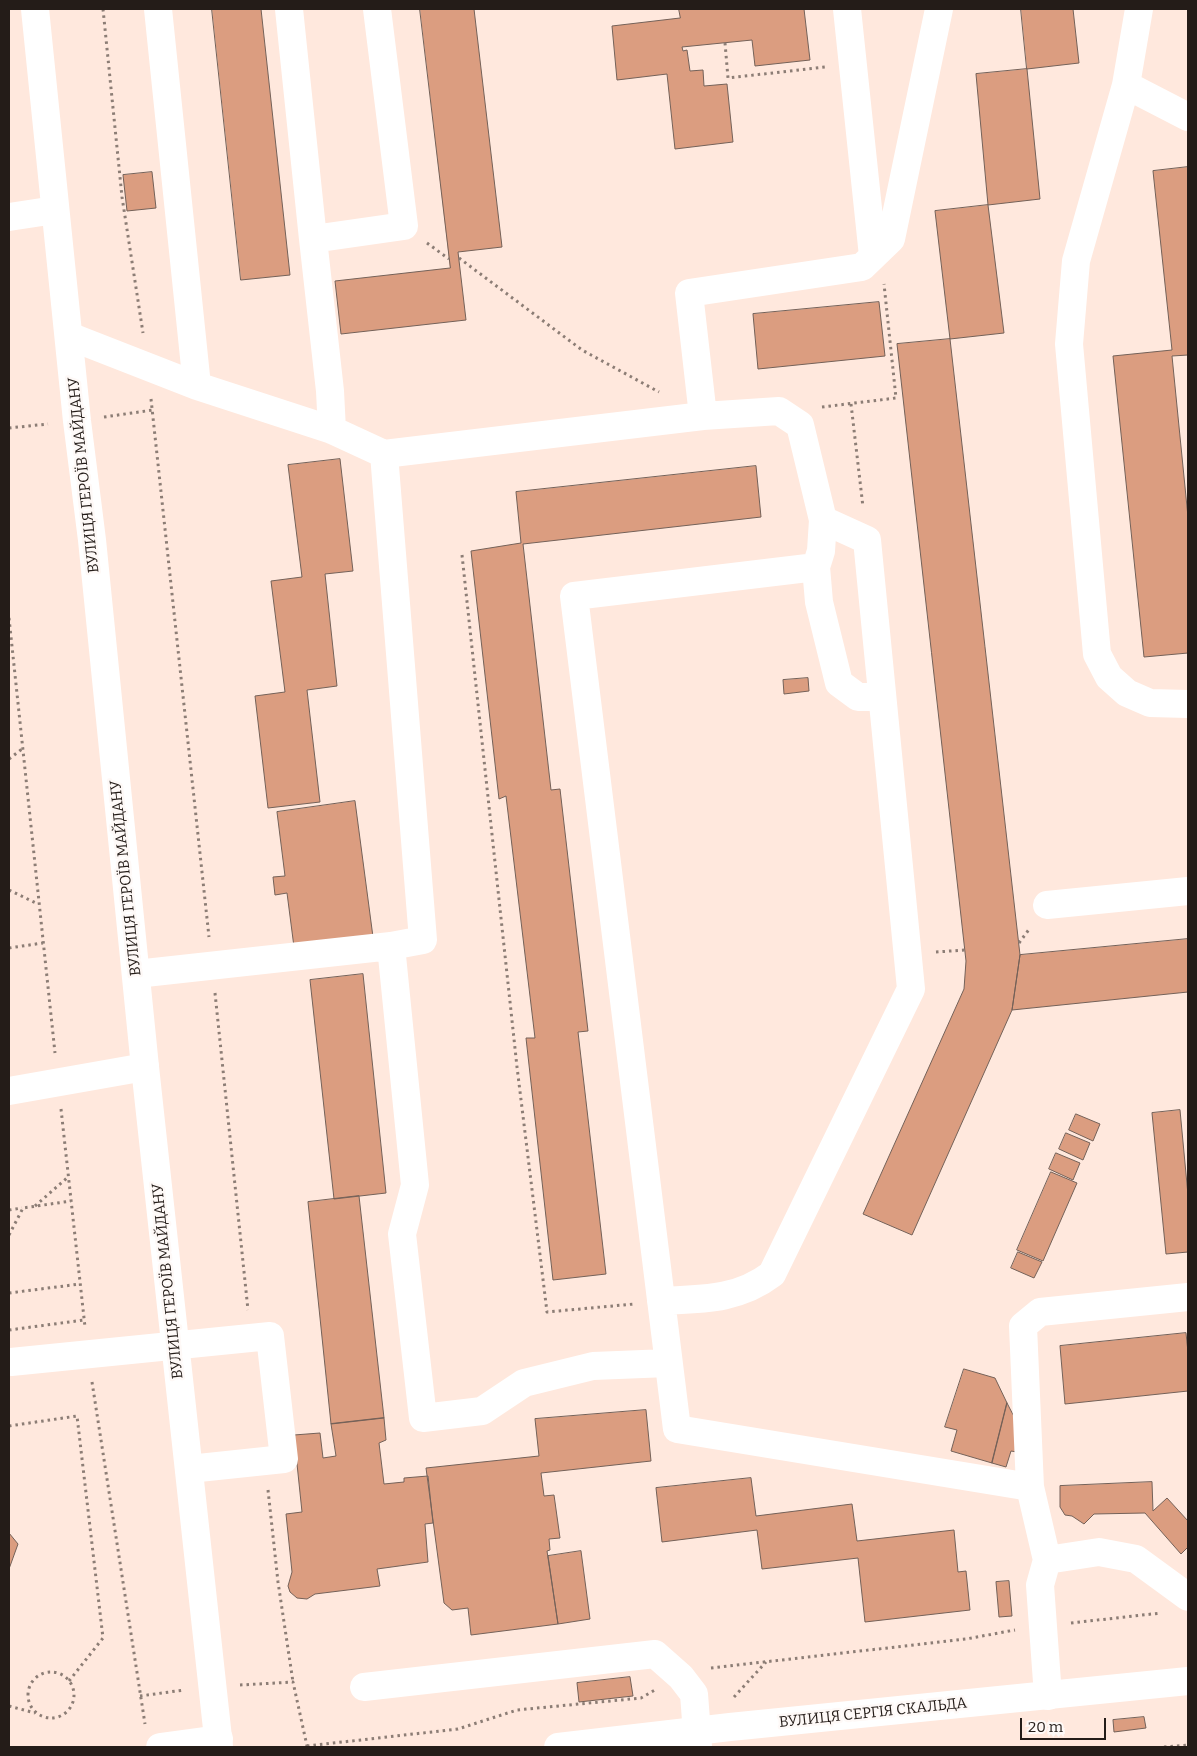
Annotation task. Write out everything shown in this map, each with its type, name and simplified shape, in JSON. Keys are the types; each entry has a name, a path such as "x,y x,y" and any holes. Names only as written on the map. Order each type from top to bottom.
{"main road":[{"name":"ВУЛИЦЯ ГЕРОЇВ МАЙДАНУ","path":"35,9 145,1067 219,1743"},
{"path":"158,9 197,386"},
{"path":"289,9 330,391 332,430"},
{"path":"313,240 404,226 377,9"},
{"path":"847,9 873,256"},
{"path":"703,416 689,293 862,267 891,240 938,9"},
{"path":"1139,9 1126,85 1076,261 1069,344 1097,654 1109,677 1127,693 1150,703 1188,704"},
{"path":"1126,85 1188,117"},
{"path":"9,217 55,210"},
{"path":"69,336 197,386 332,430 384,454 703,416 779,411 800,425 823,520 821,551 816,567 819,602 838,683 858,698 882,698"},
{"path":"136,974 391,946 423,940 384,454"},
{"path":"661,1301 714,1298 758,1285 772,1274 911,990 867,540 823,520"},
{"path":"816,567 574,596 677,1429 1030,1487"},
{"path":"1047,906 1188,891"},
{"path":"391,946 415,1185 402,1234 422,1418 482,1411 524,1383 593,1366 668,1363"},
{"path":"9,1091 145,1067"},
{"path":"1048,1696 1040,1586 1047,1560 1030,1487 1023,1326 1040,1312 1188,1297"},
{"path":"11,1362 270,1336 284,1458 189,1469"},
{"path":"1047,1560 1099,1552 1136,1559 1178,1604"},
{"path":"364,1687 655,1654 681,1677 694,1694 698,1740"},
{"name":"ВУЛИЦЯ СЕРГІЯ СКАЛЬДА","path":"558,1747 698,1740 730,1727 1188,1682"},
{"path":"153,1739 219,1743"}],"path":[{"path":"103,9 122,197 148,366 251,1338"},
{"path":"725,43 728,78 853,64"},
{"path":"779,411 896,398 882,266 873,256"},
{"path":"459,258 582,350 660,393"},
{"path":"851,404 867,540"},
{"path":"462,555 517,1067 547,1312 661,1301"},
{"path":"9,618 10,653 23,749 88,1353 153,1739"},
{"path":"9,759 23,749"},
{"path":"9,890 39,904"},
{"path":"9,948 43,943"},
{"path":"34,1207 68,1177"},
{"path":"9,1210 71,1201"},
{"path":"9,1235 23,1208"},
{"path":"9,1292 80,1284"},
{"path":"9,1330 84,1320"},
{"path":"9,1426 77,1416 102,1638 69,1680"},
{"path":"265,1460 278,1582 293,1682"},
{"path":"307,1746 458,1729 517,1710 641,1698 694,1670 966,1639 1178,1604"},
{"path":"728,1703 766,1662"},
{"path":"9,1706 44,1717 56,1718 62,1716 69,1710 74,1698 73,1686 65,1676 51,1672 43,1673 32,1682 29,1690 29,1700 38,1714"},
{"path":"1164,1747 1188,1745"}],"building":[{"path":"212,9 261,9 290,275 241,280"},
{"path":"420,9 474,9 502,247 458,252 466,320 341,334 335,281 450,268"},
{"path":"679,9 804,9 810,60 755,66 752,40 682,47 683,51 687,50 690,71 703,70 704,86 727,84 733,142 675,149 667,74 617,80 612,26 680,18"},
{"path":"1021,9 1073,9 1079,63 1027,69"},
{"path":"1027,69 1040,199 988,205 976,74"},
{"path":"1188,167 1188,355 1172,356 1188,517 1188,653 1144,657 1113,356 1172,350 1153,171"},
{"path":"152,172 156,208 127,211 123,175"},
{"path":"988,205 1004,333 950,339 935,211"},
{"path":"879,302 885,356 758,369 753,314"},
{"path":"950,339 1020,955 1012,1010 912,1235 863,1214 964,989 966,961 897,344"},
{"path":"340,459 353,571 325,574 337,686 307,690 320,802 268,808 255,696 285,692 271,581 302,577 288,465"},
{"path":"756,466 761,517 523,544 551,790 560,789 588,1031 578,1032 606,1274 553,1280 526,1038 535,1038 506,796 499,799 471,551 521,543 516,492"},
{"path":"808,678 809,691 784,694 783,680"},
{"path":"355,801 373,937 294,947 287,893 275,895 273,877 285,876 277,812"},
{"path":"1188,939 1188,992 1012,1010 1020,955"},
{"path":"363,974 386,1193 334,1199 310,980"},
{"path":"1180,1110 1188,1195 1188,1252 1166,1254 1152,1113"},
{"path":"1076,1114 1100,1124 1093,1141 1069,1130"},
{"path":"1066,1133 1090,1143 1083,1160 1059,1149"},
{"path":"1056,1153 1080,1163 1073,1180 1049,1169"},
{"path":"1051,1172 1077,1183 1043,1261 1017,1250"},
{"path":"359,1196 384,1418 331,1424 308,1202"},
{"path":"1018,1252 1042,1262 1034,1278 1011,1268"},
{"path":"1186,1333 1188,1391 1065,1404 1060,1346"},
{"path":"964,1369 995,1378 1007,1403 992,1463 951,1451 957,1430 945,1427"},
{"path":"1007,1403 1022,1432 1017,1452 1011,1451 1006,1467 992,1463"},
{"path":"646,1410 651,1461 541,1473 544,1496 554,1495 560,1538 549,1539 550,1550 547,1551 558,1624 471,1635 468,1608 452,1610 444,1603 426,1468 539,1456 535,1419"},
{"path":"384,1418 386,1440 379,1443 384,1484 404,1482 404,1478 428,1476 433,1523 425,1524 428,1562 377,1569 380,1586 315,1594 307,1599 297,1598 290,1592 288,1586 292,1572 286,1514 302,1512 294,1435 320,1433 323,1458 336,1456 331,1424"},
{"path":"751,1478 756,1516 852,1504 857,1541 954,1530 958,1572 966,1571 970,1610 865,1622 858,1558 762,1569 757,1530 662,1542 656,1488"},
{"path":"1152,1482 1153,1511 1167,1498 1188,1521 1188,1547 1181,1554 1145,1513 1094,1514 1084,1524 1072,1516 1065,1515 1060,1507 1060,1486"},
{"path":"9,1533 18,1544 9,1569"},
{"path":"581,1551 590,1619 558,1624 548,1556"},
{"path":"1009,1581 1012,1616 999,1617 996,1582"},
{"path":"630,1677 633,1696 579,1702 577,1683"},
{"path":"1144,1717 1146,1728 1114,1732 1113,1720"}]}
